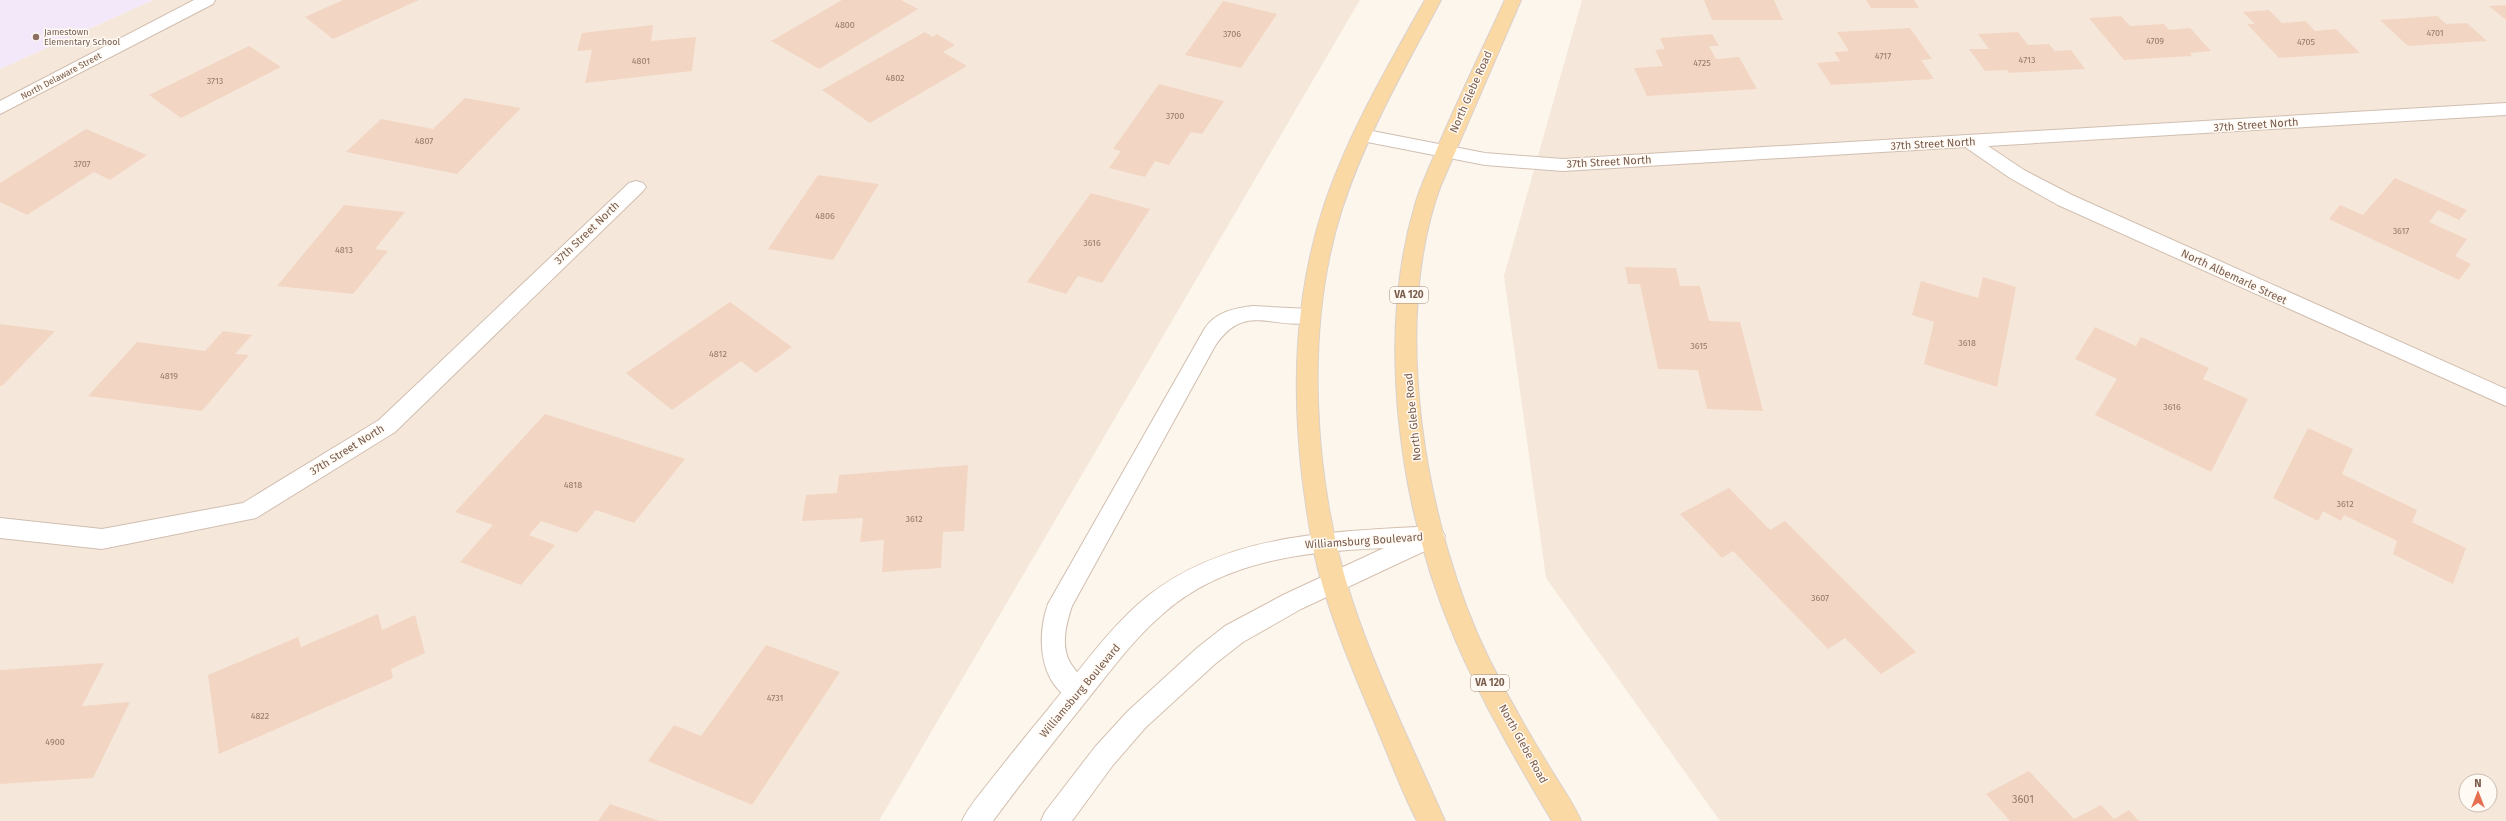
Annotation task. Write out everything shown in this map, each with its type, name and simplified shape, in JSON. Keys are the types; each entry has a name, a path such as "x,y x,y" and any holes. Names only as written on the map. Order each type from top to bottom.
{"main road":[{"path":"1431,821 1369,680 1333,582 1323,542 1311,455 1306,382 1309,316 1323,242 1344,178 1362,135 1433,0"},
{"name":"North Glebe Road","path":"1513,0 1445,152 1425,204 1417,236 1412,269 1407,335 1408,370 1415,446 1420,478 1433,536 1457,612 1472,647 1505,712 1567,821"}],"street":[{"name":"North Delaware Street","path":"0,108 207,0"},
{"name":"37th Street North","path":"1362,135 1445,152 1513,162 1563,165 2506,110"},
{"name":"North Albemarle Street","path":"1970,142 2017,174 2065,200 2506,398"},
{"name":"37th Street North","path":"0,528 102,539 248,511 387,426 636,187"},
{"path":"1079,691 1064,678 1056,661 1053,634 1056,616 1067,590 1207,341 1222,322 1232,318 1256,314 1309,316"},
{"name":"Williamsburg Boulevard","path":"976,821 1079,691 1135,625 1159,603 1192,582 1243,559 1269,551 1323,542 1433,536"},
{"name":"Williamsburg Boulevard","path":"1055,821 1104,756 1137,719 1206,656 1234,634 1261,618 1333,582 1433,536"}],"shaded area":[{"name":"Jamestown Elementary School","path":"0,0 153,0 0,69"},
{"path":"153,0 1360,0 879,821 0,821 0,69"},
{"path":"1582,0 2506,0 2506,821 1720,821 1546,578 1504,276"}],"building":[{"path":"343,0 419,0 333,39 305,17"},
{"path":"842,0 901,0 918,9 819,69 771,41"},
{"path":"1704,0 1774,0 1783,20 1712,20"},
{"path":"1866,0 1914,0 1919,8 1871,8"},
{"path":"1223,1 1277,14 1241,68 1185,55"},
{"path":"2506,5 2506,20 2489,6"},
{"path":"2269,10 2282,23 2306,21 2315,31 2336,29 2360,53 2279,58 2247,24 2255,24 2243,12"},
{"path":"2121,16 2130,26 2164,24 2169,30 2190,28 2211,51 2190,53 2192,56 2124,60 2089,18"},
{"path":"2437,16 2446,24 2467,23 2487,41 2408,46 2380,20"},
{"path":"653,25 651,41 696,37 692,71 585,83 592,50 577,51 582,33"},
{"path":"1910,28 1932,59 1921,60 1934,79 1831,85 1817,63 1840,61 1834,52 1849,51 1837,32"},
{"path":"925,32 933,37 937,34 955,45 943,52 967,66 870,123 822,90"},
{"path":"2018,32 2028,45 2049,44 2055,51 2071,50 2085,69 2009,73 2007,70 1985,71 1969,49 1989,49 1978,34"},
{"path":"1712,34 1719,46 1709,46 1716,59 1739,57 1757,89 1647,96 1634,68 1663,66 1655,50 1665,49 1660,38"},
{"path":"249,46 281,67 181,118 149,95"},
{"path":"1159,84 1224,101 1202,134 1191,132 1169,165 1155,161 1145,177 1109,168 1121,151 1113,149"},
{"path":"465,98 521,108 457,174 346,152 381,119 433,129"},
{"path":"86,129 147,155 110,180 94,172 27,215 0,202 0,183"},
{"path":"818,175 879,184 833,260 768,249"},
{"path":"2395,178 2467,210 2459,220 2438,210 2429,222 2467,239 2455,256 2471,264 2459,280 2329,219 2340,205 2363,215"},
{"path":"1091,193 1150,209 1102,283 1078,276 1066,294 1027,282"},
{"path":"344,205 405,212 375,249 388,251 353,294 277,286"},
{"path":"1625,267 1676,268 1680,286 1700,286 1709,321 1740,322 1763,411 1707,409 1698,370 1658,369 1640,284 1628,284"},
{"path":"1983,277 2016,287 1997,387 1924,364 1934,322 1912,315 1921,281 1978,298"},
{"path":"730,302 792,347 756,373 741,361 672,410 626,373"},
{"path":"0,324 55,331 2,386 0,386"},
{"path":"2095,327 2136,346 2141,337 2209,368 2203,379 2248,399 2211,472 2095,415 2117,379 2075,359"},
{"path":"223,331 252,335 235,354 249,355 202,411 88,396 137,342 205,351"},
{"path":"545,414 685,459 634,523 596,510 577,533 541,521 529,535 555,545 521,585 460,562 493,525 455,512"},
{"path":"2308,428 2353,449 2342,474 2417,510 2412,522 2466,548 2453,584 2393,554 2397,541 2344,515 2341,521 2323,511 2318,521 2273,498"},
{"path":"968,465 964,531 943,532 941,568 882,572 884,540 860,542 863,518 802,521 806,495 837,493 839,475"},
{"path":"1729,488 1770,530 1785,521 1916,652 1881,674 1845,638 1828,649 1733,551 1722,558 1680,514"},
{"path":"378,614 382,630 415,615 425,653 391,669 393,678 219,754 208,675 298,637 301,647"},
{"path":"766,645 840,672 752,805 648,761 674,725 701,736"},
{"path":"104,663 82,706 130,702 93,778 0,784 0,670"},
{"path":"2029,771 2074,819 2101,805 2114,819 2129,810 2139,821 2010,821 1986,794"},
{"path":"610,804 659,821 598,821"}],"place":[{"name":"Jamestown Elementary School","path":"36,37"}]}
